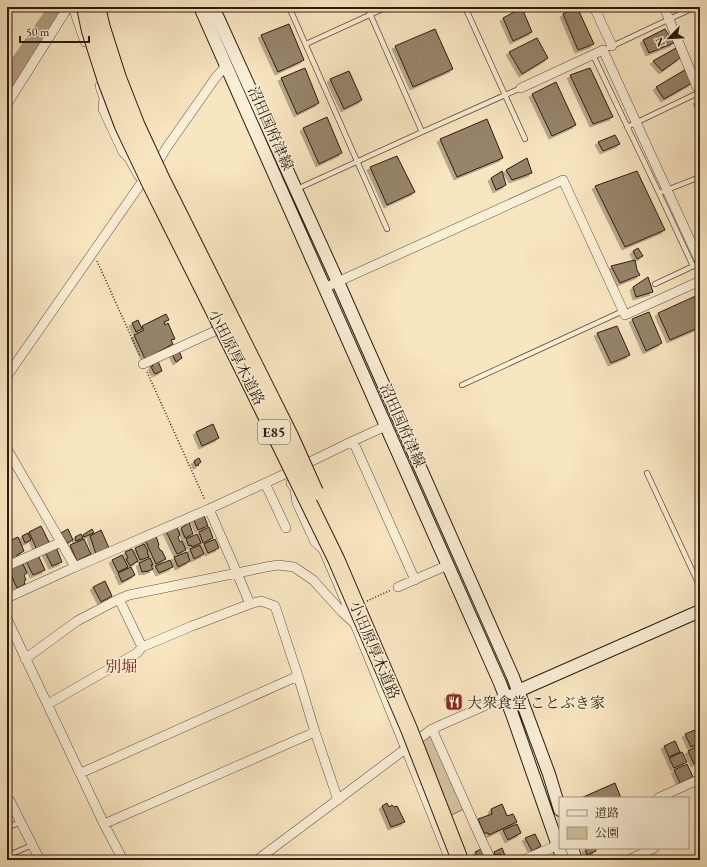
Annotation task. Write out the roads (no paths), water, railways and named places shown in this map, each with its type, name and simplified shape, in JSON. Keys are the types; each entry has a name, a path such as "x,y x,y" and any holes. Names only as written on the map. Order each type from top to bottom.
{"highway":[{"name":"小田原厚木道路","path":"85,7 90,31 106,81 124,126 150,183 336,559 409,729 460,860"},
{"name":"小田原厚木道路","path":"97,7 118,78 136,124 161,178 290,436 423,736 469,860"}],"main road":[{"name":"沼田国府津線","path":"200,7 505,696 559,848"},
{"name":"沼田国府津線","path":"213,7 338,282 518,691 549,774 559,807"},
{"path":"518,691 700,610"},
{"name":"沼田国府津線","path":"559,849 563,860"},
{"path":"572,849 576,860"}],"street":[{"path":"7,104 68,7"},
{"path":"73,7 104,98 103,109 123,152 129,158 142,182 295,489 297,503 315,542 323,549 406,748 450,860"},
{"path":"594,7 631,125 698,264"},
{"path":"664,7 699,90"},
{"path":"521,88 608,48"},
{"path":"7,376 142,182 161,158 167,147 216,77 226,66"},
{"path":"324,288 563,180 624,315 700,280"},
{"path":"143,364 215,331"},
{"path":"7,598 287,474 352,441 386,426"},
{"path":"352,441 415,580"},
{"path":"7,449 75,568"},
{"path":"266,483 286,528"},
{"path":"209,509 250,604"},
{"path":"7,566 61,542"},
{"path":"398,587 448,565"},
{"path":"25,659 77,622 129,595 266,566 294,567 313,580 354,623"},
{"path":"119,599 142,648"},
{"path":"48,704 137,653 142,648 192,626 260,601 275,606 298,676 314,732 338,800"},
{"path":"7,619 104,824 123,860"},
{"path":"80,773 298,676"},
{"path":"257,860 432,729 518,691"},
{"path":"432,729 480,839 491,860"},
{"path":"104,824 314,732"},
{"path":"660,797 700,779"},
{"path":"7,799 10,801 40,860"},
{"path":"523,860 558,845"},
{"path":"628,860 652,849"}],"lane":[{"path":"289,7 387,229"},
{"path":"367,7 422,132"},
{"path":"306,44 387,7"},
{"path":"465,7 525,139"},
{"path":"296,190 422,132 505,96 695,7"},
{"path":"593,55 631,125 699,90"},
{"path":"663,191 700,177"},
{"path":"655,284 698,264"},
{"path":"462,385 622,311"},
{"path":"647,473 700,587"},
{"path":"7,828 20,822"},
{"path":"7,856 32,845"}],"waterway":[{"path":"7,80 58,7"}],"place":[{"name":"大衆食堂 ことぶき家","path":"454,702"}],"district":[{"name":"別堀","path":"121,666"}]}
